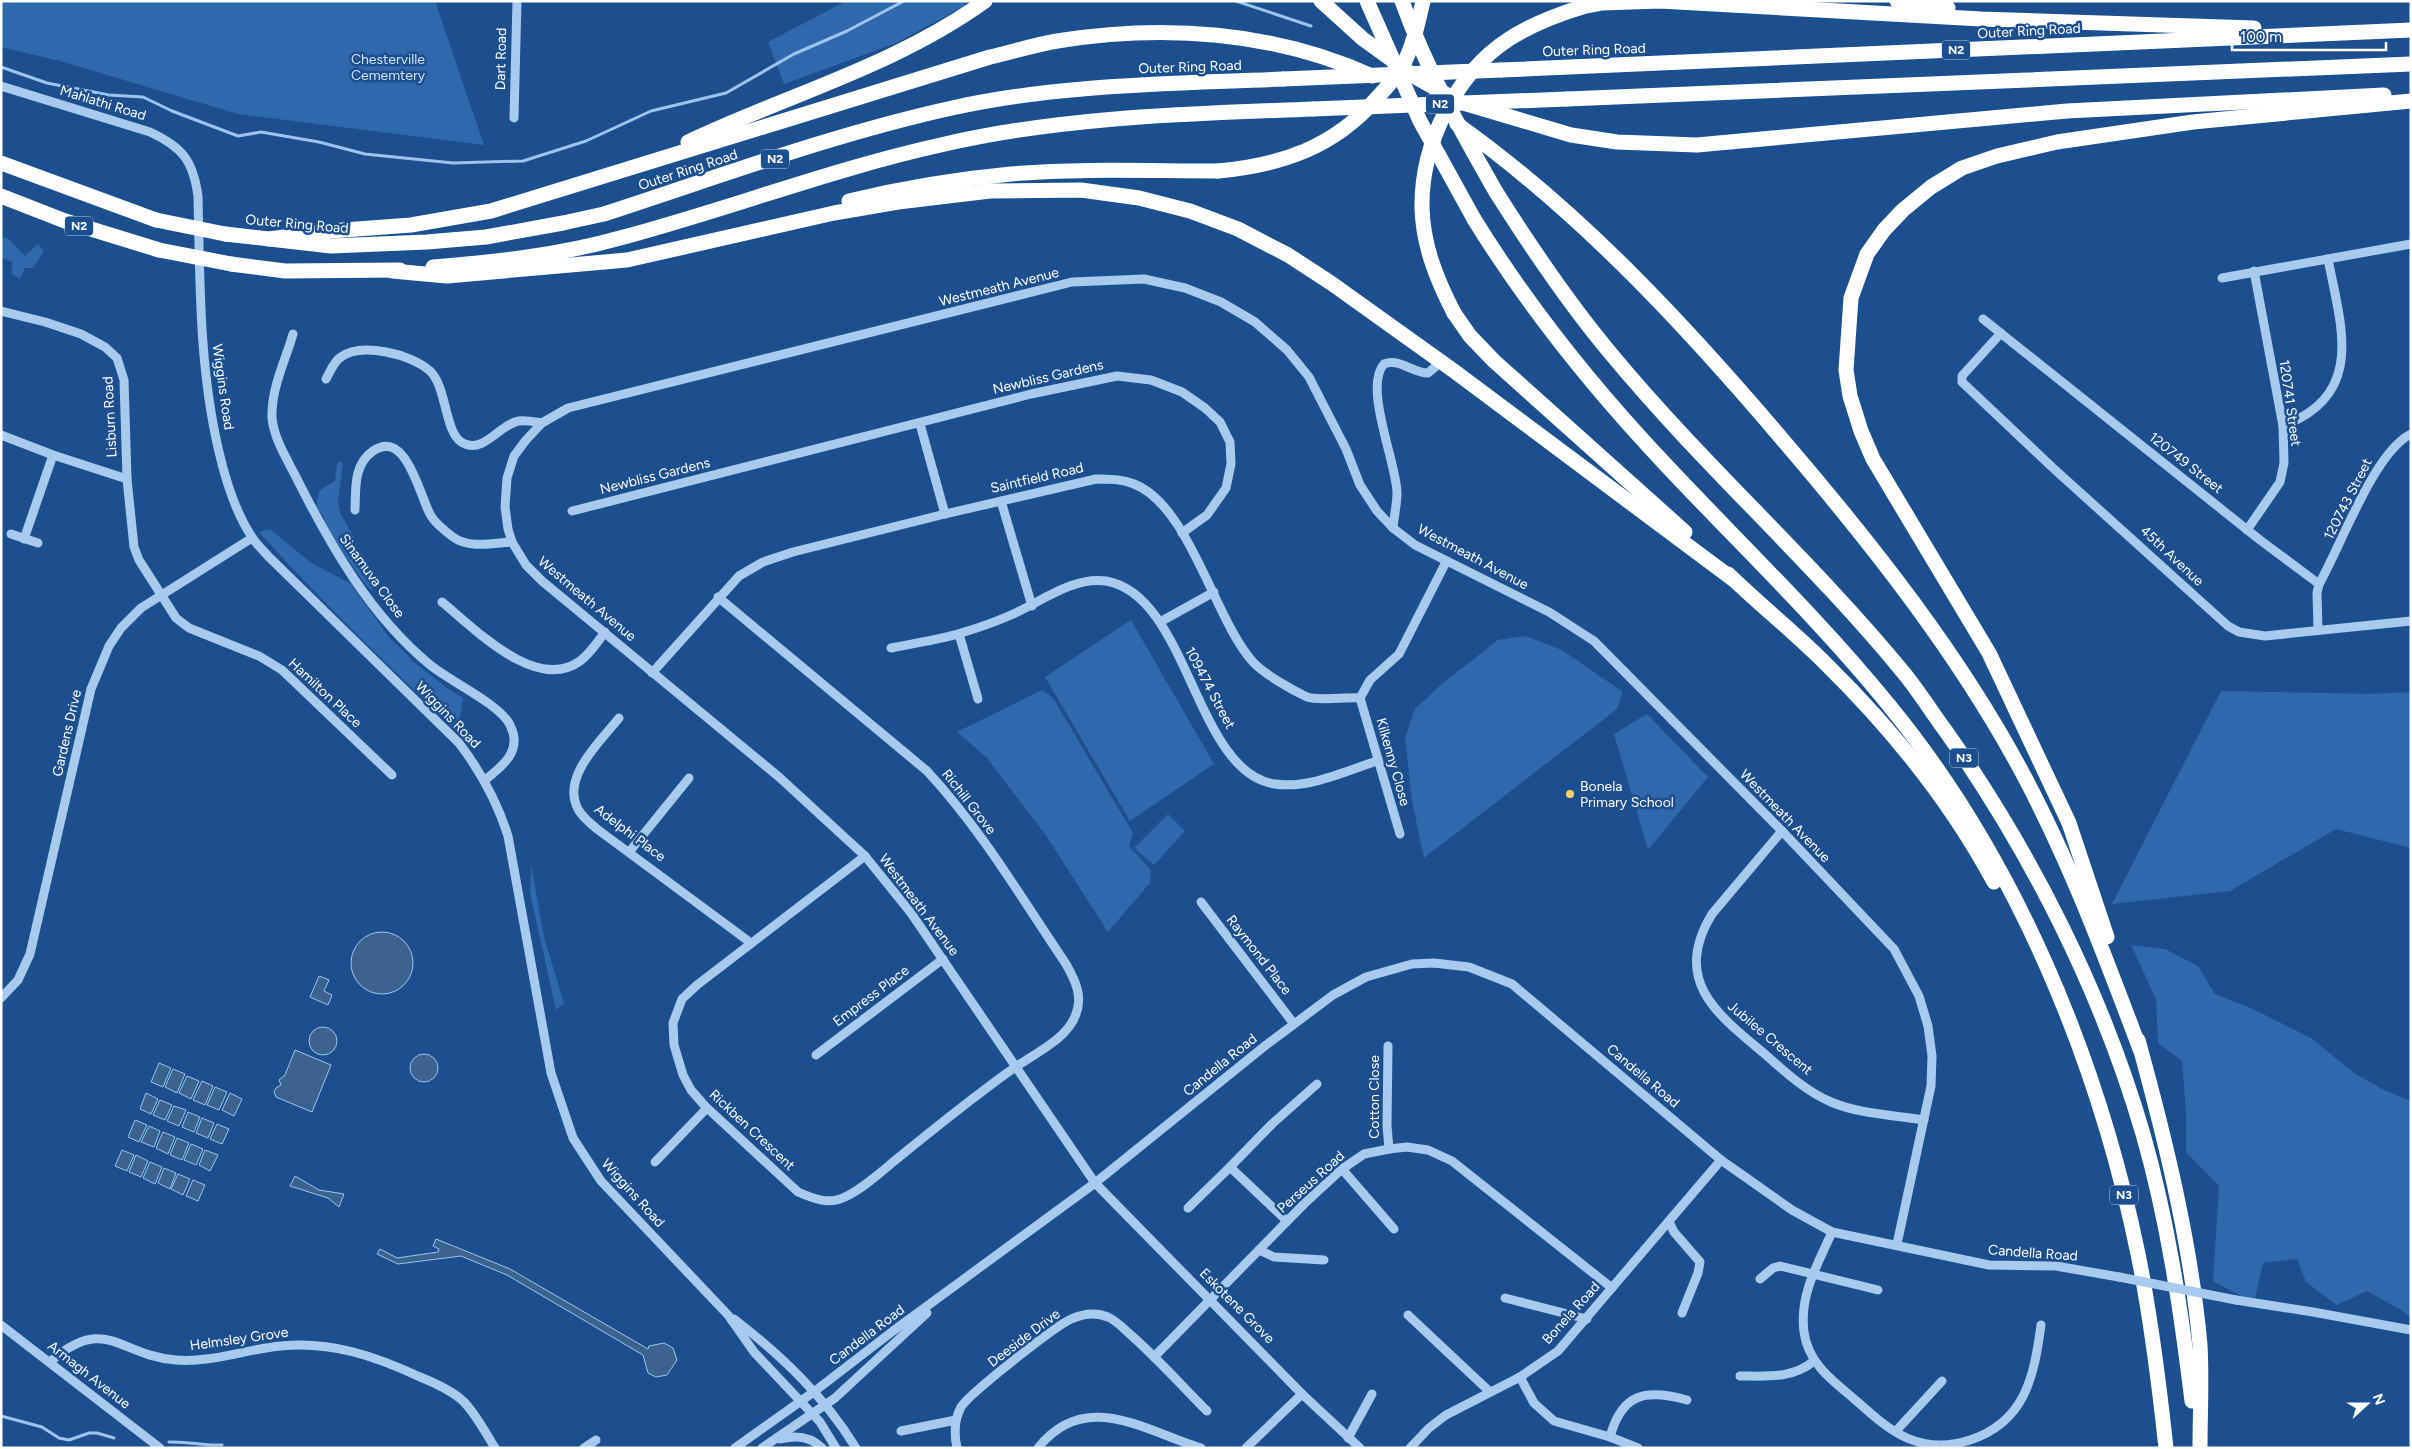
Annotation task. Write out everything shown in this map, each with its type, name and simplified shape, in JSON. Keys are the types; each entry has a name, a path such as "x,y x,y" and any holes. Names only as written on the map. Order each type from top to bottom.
{"highway":[{"path":"644,163 724,125 887,59 938,33 985,1"},
{"path":"1321,1 1363,39 1417,78 1460,102 1571,135 1617,142 1697,145 2067,111 2411,94"},
{"name":"N3","path":"1367,1 1420,121 1474,219 1500,261 1533,308 1582,371 1665,464 1828,634 1889,705 1925,752 1992,857 2026,920 2040,953 2091,1083 2118,1170 2138,1252 2152,1331 2166,1448"},
{"name":"N3","path":"1402,1 1434,76 1465,138 1496,192 1541,261 1613,356 1677,429 1834,592 1905,675 1971,768 2029,863 2075,955 2107,1029 2142,1133 2165,1225 2183,1328 2198,1448"},
{"path":"716,239 890,191 949,181 1069,171 1218,171 1262,166 1308,151 1348,126 1365,112 1402,67 1412,41 1423,1"},
{"path":"2040,953 2014,920 1986,868 1922,770 1875,714 1825,663 1734,580 1693,539 1494,361 1470,336 1454,313 1432,265 1425,237 1422,208 1424,185 1434,137 1456,94 1488,56 1508,40 1531,26 1557,14 1602,3 1660,1 2179,27 2411,30"},
{"path":"1897,1 2053,22"},
{"name":"Outer Ring Road","path":"1,162 156,220 225,234 331,246 427,242 494,235 604,214 848,136 952,108 1068,90 1110,86 2411,30"},
{"path":"269,240 330,231 411,225 491,211 990,57 1055,42 1128,32 1212,34 1259,41 1306,52 1348,65 1399,89 1452,120 1534,182 1656,299 1743,392 1822,486 1895,577 1983,707 2023,773 2057,842 2084,905 2140,1049"},
{"name":"N2","path":"1,196 65,221 159,250 231,264 286,271 392,271 520,257 568,250 620,239 878,161 998,132 1037,126 1125,117 2411,64"},
{"path":"2198,1448 2200,1346 2179,1209 2140,1049 2110,947 2069,823 2043,764 1989,653 1873,459 1861,431 1850,396 1846,370 1851,298 1867,254 1884,230 1903,210 1931,187 1962,168 1997,156 2057,142 2194,122 2411,101"},
{"path":"392,271 447,276 627,260 716,239 889,204 990,190 1081,190 1139,198 1198,214 1238,229 1288,255 1441,362 1734,580"}],"street":[{"name":"Dart Road","path":"514,118 516,1"},
{"name":"Mahlathi Road","path":"1,86 150,132 166,140 189,162"},
{"name":"Wiggins Road","path":"189,162 195,176 198,196 202,347 214,430 231,496 252,538 269,557 459,743 485,780 500,810 508,836 551,1073 573,1138 602,1180 728,1315 754,1352 813,1414 836,1448"},
{"path":"2222,278 2411,244"},
{"path":"2283,426 2313,412 2326,398 2342,361 2342,336 2328,258"},
{"name":"120741 Street","path":"2247,530 2280,482 2284,462 2283,426 2254,271"},
{"name":"Westmeath Avenue","path":"1095,1183 911,913 864,856 779,777 542,581 526,565 512,542 504,507 507,478 514,456 542,423 568,408 620,394 781,357 1072,282 1144,279 1185,288 1221,302 1255,322 1287,350 1309,377 1325,405 1360,485 1378,511 1393,528 1415,545 1549,612 1594,641 1883,936 1903,963 1919,996 1928,1026 1931,1086 1897,1244"},
{"name":"Lisburn Road","path":"1,311 45,322 81,334 105,347 117,358 124,380 127,479 134,547 160,594"},
{"name":"120749 Street","path":"1983,319 2247,530 2299,571 2319,584"},
{"name":"45th Avenue","path":"2001,333 1962,376 1961,380 2053,468 2228,626 2239,632 2257,636 2411,621"},
{"name":"Sinamuva Close","path":"294,334 277,382 273,406 272,420 282,449 325,533 368,598 406,645 452,682 498,710 506,718 514,735 512,754 506,764 485,780"},
{"path":"326,379 338,358 356,350 370,349 417,362 429,370 441,388 450,425 456,437 463,444 484,442 518,421 542,423"},
{"path":"1393,528 1397,493 1394,467 1386,447 1378,397 1379,372 1384,364 1394,362 1422,373 1428,373 1441,362"},
{"name":"Newbliss Gardens","path":"572,511 920,424 1031,394 1117,376 1151,380 1182,392 1205,408 1220,422 1230,442 1231,464 1226,488 1206,516 1182,533"},
{"path":"920,424 944,514"},
{"name":"120743 Street","path":"2319,584 2376,470 2388,451 2411,434"},
{"path":"1,435 53,455 127,479"},
{"path":"355,510 357,474 365,458 375,450 387,447 398,451 407,459 431,517 454,538 472,544 512,542"},
{"path":"24,539 53,455"},
{"name":"Saintfield Road","path":"652,673 718,597 739,576 763,562 793,552 1073,482 1116,479 1134,484 1148,492 1164,506 1182,533 1241,646 1252,662 1263,672 1308,697 1360,698"},
{"path":"1002,501 1032,606"},
{"path":"11,534 38,543"},
{"name":"Gardens Drive","path":"1,998 18,980 30,954 91,689 99,666 121,628 141,608 160,594 252,538"},
{"path":"1360,698 1370,680 1400,654 1446,562"},
{"name":"109474 Street","path":"891,648 959,634 1032,606 1065,589 1088,581 1105,581 1119,585 1132,592 1143,601 1160,622 1210,721 1231,756 1242,769 1268,783 1296,785 1377,761"},
{"path":"2318,630 2319,584"},
{"path":"1160,622 1214,592"},
{"name":"Hamilton Place","path":"160,594 176,618 189,628 259,656 282,670 392,775"},
{"name":"Richill Grove","path":"718,597 932,776 973,826 1066,964 1075,980 1079,996 1076,1016 1061,1035 1015,1067"},
{"path":"442,602 499,648 532,667 549,670 580,661 605,632"},
{"path":"959,634 978,699"},
{"name":"Kilkenny Close","path":"1360,698 1400,834"},
{"name":"Adelphi Place","path":"619,718 578,771 573,784 573,793 578,810 585,818 751,943"},
{"path":"630,851 689,778"},
{"name":"Jubilee Crescent","path":"1782,831 1712,914 1703,929 1698,946 1698,967 1705,996 1718,1014 1769,1058 1798,1082 1830,1102 1858,1110 1924,1120"},
{"name":"Rickben Crescent","path":"864,856 682,999 673,1023 674,1045 683,1076 691,1090 707,1108 798,1192 813,1199 837,1200 866,1183 1015,1067"},
{"name":"Raymond Place","path":"1201,902 1294,1024"},
{"name":"Empress Place","path":"816,1055 943,959"},
{"name":"Candella Road","path":"735,1448 802,1401 893,1331 1095,1183 1294,1024 1351,984 1391,969 1434,963 1469,967 1512,984 1722,1160 1792,1210 1832,1232 1897,1244 1989,1265 2056,1266 2236,1300 2411,1330"},
{"name":"Cotton Close","path":"1388,1046 1388,1148"},
{"path":"1188,1208 1272,1124 1317,1084"},
{"path":"655,1162 707,1108"},
{"name":"Perseus Road","path":"1154,1357 1212,1300 1287,1221 1342,1169 1364,1154 1388,1148 1428,1150 1452,1161 1612,1288"},
{"name":"Bonela Road","path":"1410,1448 1428,1428 1446,1415 1520,1377 1558,1351 1722,1160"},
{"path":"1230,1166 1287,1221"},
{"path":"1342,1169 1394,1229"},
{"name":"Eskotene Grove","path":"1095,1183 1212,1300 1302,1394 1360,1448"},
{"path":"1669,1222 1674,1232 1700,1262 1698,1273 1682,1313"},
{"path":"1832,1232 1804,1299 1802,1318 1804,1334 1814,1361 1822,1372 1879,1420 1906,1438 1924,1445 1956,1444 1983,1436 1999,1427 2027,1391 2041,1326"},
{"path":"1259,1250 1274,1257 1324,1260"},
{"path":"1760,1279 1773,1268 1780,1266 1878,1290"},
{"name":"Candella Road","path":"762,1448 827,1405 948,1292"},
{"path":"1505,1298 1587,1319"},
{"name":"Wiggins Road","path":"728,1315 765,1342 815,1391 827,1405 856,1448"},
{"name":"Deeside Drive","path":"956,1420 962,1406 971,1396 1041,1340 1069,1320 1081,1315 1107,1317 1154,1357 1207,1411"},
{"path":"1408,1315 1490,1392"},
{"name":"Armagh Avenue","path":"1,1325 160,1448"},
{"name":"Helmsley Grove","path":"50,1362 75,1343 96,1338 114,1341 156,1356 176,1360 210,1358 280,1346 336,1347 378,1358 453,1393 471,1410 495,1448"},
{"path":"1740,1376 1790,1374 1804,1370 1814,1361"},
{"path":"1520,1377 1534,1403 1547,1417 1559,1424 1610,1437 1638,1448"},
{"path":"1896,1430 1942,1381"},
{"path":"1610,1437 1616,1417 1623,1407 1636,1398 1658,1393 1687,1400"},
{"path":"1246,1448 1302,1394"},
{"path":"1348,1438 1372,1394"},
{"path":"1038,1448 1046,1438 1072,1422 1089,1417 1110,1416 1127,1420 1201,1448"},
{"path":"901,1431 939,1421 956,1420 957,1448"},
{"path":"773,1441 798,1436 815,1441 822,1448"},
{"path":"584,1448 596,1440"}],"green space":[{"name":"Chesterville Cememtery","path":"1,1 435,1 484,145 238,114 60,61 1,47"},
{"path":"846,1 968,1 961,8 896,43 784,84 768,42"},
{"path":"1,237 9,239 25,256 38,244 44,251 33,268 25,268 20,279 12,274 12,262 1,257"},
{"path":"339,461 343,463 338,502 340,513 354,537 347,549 357,565 371,575 371,580 377,587 375,589 371,590 365,584 327,529 323,515 317,507 320,490 335,481"},
{"path":"270,529 311,563 350,583 389,637 414,662 463,698 460,718 461,737 333,610 259,532"},
{"path":"1131,620 1214,764 1130,821 1045,677"},
{"path":"1525,636 1562,650 1623,692 1617,709 1424,858 1412,801 1405,738 1415,709 1444,682 1498,640"},
{"path":"1042,690 1053,698 1133,833 1129,846 1151,870 1150,883 1108,932 1045,834 986,757 957,732"},
{"path":"2221,691 2369,694 2411,692 2411,848 2336,829 2230,891 2112,904"},
{"path":"1647,714 1708,777 1648,850 1614,734"},
{"path":"1168,814 1185,831 1154,865 1134,848"},
{"path":"531,864 544,937 564,1003 556,1010 530,893"},
{"path":"2131,945 2165,949 2198,966 2215,994 2253,1009 2311,1038 2354,1073 2382,1089 2411,1101 2411,1318 2401,1310 2367,1291 2337,1305 2306,1282 2297,1259 2263,1263 2254,1303 2213,1281 2219,1186 2186,1152 2186,1113 2182,1061 2158,1043 2156,999"}],"shaded area":[{"path":"382,932 394,935 404,941 410,951 413,963 410,975 404,985 394,991 382,994 370,991 360,985 354,975 351,963 354,951 360,941 370,935"},
{"path":"319,976 329,980 324,991 332,995 328,1005 310,997"},
{"path":"323,1027 333,1031 337,1041 333,1051 323,1055 313,1051 309,1041 313,1031"},
{"path":"295,1050 331,1065 312,1112 276,1097 274,1092 281,1085 279,1080 285,1075"},
{"path":"424,1054 434,1058 438,1068 434,1078 424,1082 414,1078 410,1068 414,1058"},
{"path":"159,1063 171,1068 163,1087 151,1082"},
{"path":"173,1069 185,1074 177,1093 165,1087"},
{"path":"187,1076 199,1081 191,1099 179,1093"},
{"path":"202,1081 213,1086 205,1105 193,1100"},
{"path":"215,1087 227,1092 219,1110 207,1105"},
{"path":"146,1093 158,1099 151,1114 140,1109"},
{"path":"230,1093 242,1099 234,1116 222,1110"},
{"path":"160,1100 172,1105 165,1120 153,1115"},
{"path":"174,1106 186,1110 179,1126 167,1121"},
{"path":"188,1112 200,1117 194,1132 182,1127"},
{"path":"202,1118 214,1123 208,1138 196,1133"},
{"path":"135,1120 147,1125 139,1142 128,1137"},
{"path":"217,1124 229,1129 222,1144 210,1139"},
{"path":"149,1126 160,1131 154,1147 141,1142"},
{"path":"163,1132 175,1137 168,1154 156,1148"},
{"path":"177,1138 189,1143 182,1160 170,1155"},
{"path":"191,1144 203,1149 196,1165 184,1160"},
{"path":"122,1150 134,1155 127,1171 115,1166"},
{"path":"205,1150 218,1155 210,1171 199,1165"},
{"path":"136,1155 148,1161 141,1177 129,1172"},
{"path":"150,1162 162,1167 155,1184 143,1178"},
{"path":"164,1168 176,1173 170,1189 158,1183"},
{"path":"178,1174 190,1179 183,1195 171,1189"},
{"path":"295,1176 319,1190 344,1194 339,1207 328,1198 290,1186"},
{"path":"193,1180 205,1185 198,1201 186,1196"},
{"path":"436,1239 510,1269 648,1349 649,1346 664,1343 673,1348 677,1360 667,1375 656,1377 648,1373 643,1355 507,1275 461,1256 398,1264 377,1254 380,1249 397,1258 438,1252 439,1249 433,1246"}],"waterway":[{"path":"1,67 47,83 109,95 143,97 172,111 238,136 261,132 319,142 365,154 453,163 523,161 586,141 651,111 726,93 794,54 847,31 904,1"},
{"path":"1236,1 1311,26"},
{"path":"1,1416 42,1427 59,1438 69,1440 89,1433 97,1433 114,1438"},
{"path":"169,1442 222,1445"}],"place":[{"name":"Bonela Primary School","path":"1570,794"}]}
